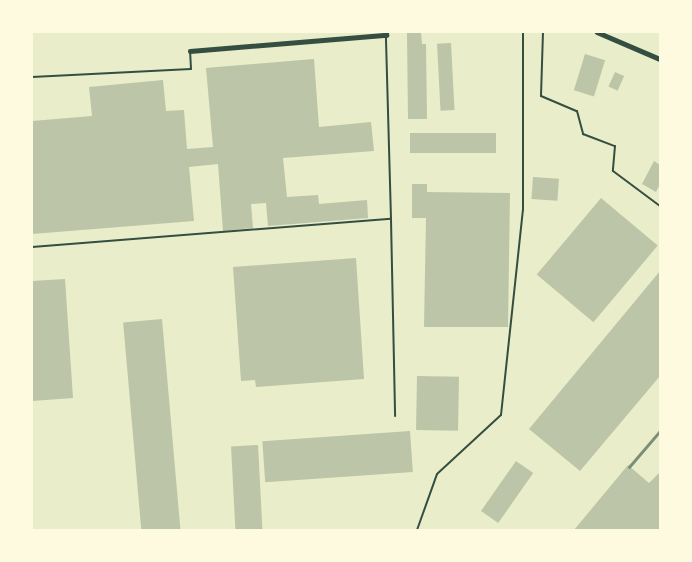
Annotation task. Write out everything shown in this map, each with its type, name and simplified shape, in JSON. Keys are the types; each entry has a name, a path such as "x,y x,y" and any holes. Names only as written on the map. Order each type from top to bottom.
{"street":[{"path":"597,32 660,59"},
{"path":"190,51 386,33"}],"lane":[{"path":"417,530 437,474 501,415 523,210 523,32"},
{"path":"543,32 541,96 577,111 583,134 615,146 613,171 660,206"},
{"path":"386,33 396,416"},
{"path":"32,77 191,69 190,51"},
{"path":"32,247 391,219"}],"building":[{"path":"407,32 421,32 422,44 426,44 427,119 408,119"},
{"path":"451,43 455,110 441,111 437,44"},
{"path":"585,54 605,60 594,96 574,90"},
{"path":"314,59 319,127 371,122 374,151 283,158 287,197 318,195 319,204 367,200 368,218 268,226 266,203 251,204 253,228 223,231 218,164 189,167 194,221 32,234 32,121 92,116 89,87 163,80 166,111 184,110 187,149 213,147 206,68"},
{"path":"615,72 624,76 618,91 608,87"},
{"path":"410,133 496,133 496,153 410,153"},
{"path":"654,161 660,165 660,184 656,192 642,184"},
{"path":"533,177 559,179 557,201 531,199"},
{"path":"412,184 427,184 427,192 510,193 508,327 424,327 426,218 412,218"},
{"path":"601,198 658,246 593,322 537,275"},
{"path":"356,258 364,379 256,387 255,380 241,381 233,267"},
{"path":"660,271 660,376 580,471 529,429"},
{"path":"65,279 73,398 32,401 32,281"},
{"path":"162,319 180,530 141,530 123,322"},
{"path":"417,376 459,377 458,431 416,430"},
{"path":"410,431 413,472 265,482 262,441"},
{"path":"258,445 262,530 235,530 231,446"},
{"path":"516,461 533,473 498,523 481,511"},
{"path":"628,465 649,483 660,472 660,530 574,530"}],"railway":[{"path":"629,467 660,431"}]}
